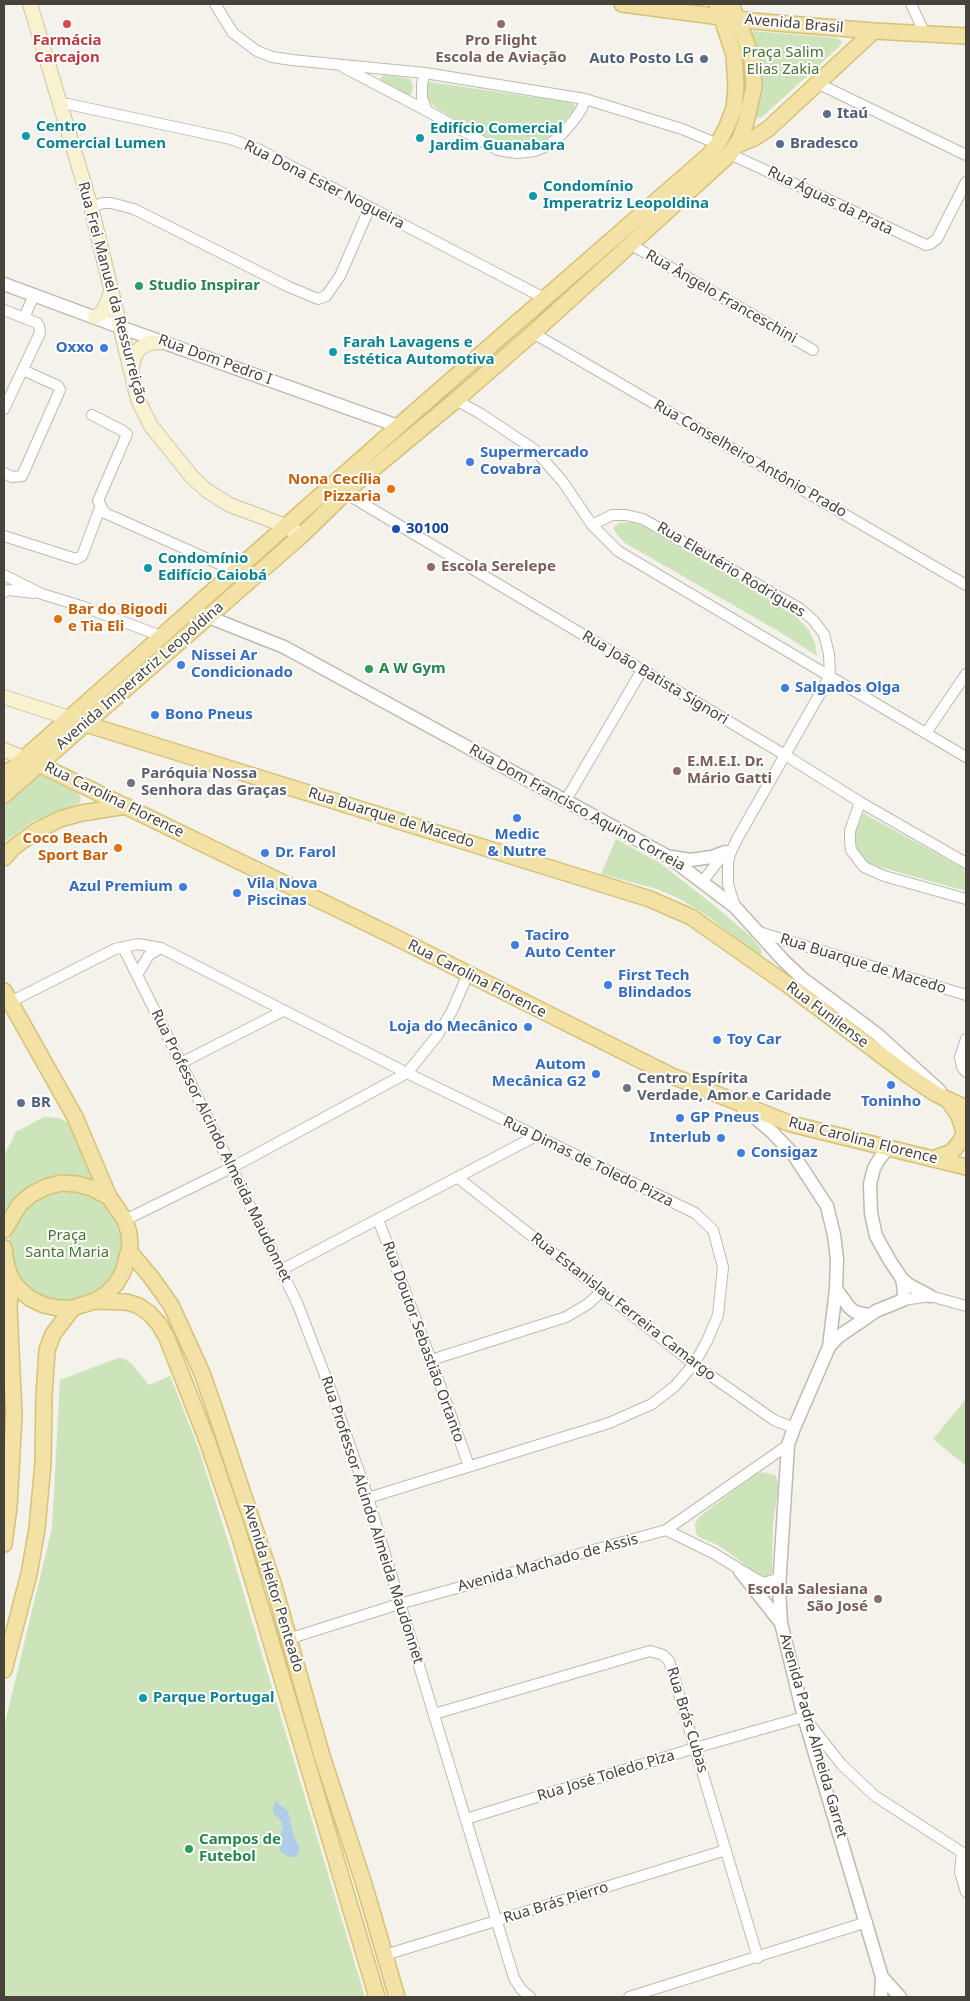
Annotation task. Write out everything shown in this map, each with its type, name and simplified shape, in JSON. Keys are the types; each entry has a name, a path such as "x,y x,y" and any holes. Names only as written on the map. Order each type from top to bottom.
{"main road":[{"name":"Rua Frei Manuel da Ressurreição","path":"30,4 91,207 138,400 151,426 192,477 206,490 218,498 286,526 302,535"},
{"name":"Avenida Brasil","path":"622,4 663,9 720,10 738,19 874,31 924,32 966,36"},
{"path":"663,9 690,4"},
{"name":"Avenida Imperatriz Leopoldina","path":"4,796 302,535 345,493 533,333 733,150 740,139 746,122 754,87 752,60 732,4"},
{"name":"Avenida Imperatriz Leopoldina","path":"4,776 398,426 700,163 718,144 734,108 736,88 734,55 720,10"},
{"path":"733,150 768,128 874,31"},
{"path":"95,317 103,312 112,290"},
{"path":"131,372 134,357 139,348 150,343 163,342"},
{"path":"396,449 400,432 398,426"},
{"name":"Rua Buarque de Macedo","path":"4,697 84,724 605,884 650,899 690,918"},
{"name":"Rua Carolina Florence","path":"4,750 39,764 126,806 672,1076 791,1124 966,1167"},
{"path":"4,858 14,847 36,831 60,819 82,813 126,806"},
{"name":"Rua Funilense","path":"690,918 788,985 905,1073 948,1100 966,1108"},
{"path":"7,997 75,1117 109,1197 125,1220 130,1233 129,1251 123,1272 116,1284 95,1301 73,1308 58,1308 38,1302 20,1290 11,1279"},
{"path":"931,1159 952,1152 962,1139 964,1132 959,1116 948,1100"},
{"path":"4,1230 20,1204 32,1194 46,1187 62,1183 77,1184 92,1188 109,1197"},
{"path":"4,1248 11,1279 9,1308 14,1415 4,1544"},
{"name":"Avenida Heitor Penteado","path":"129,1251 171,1305 202,1373 254,1524 397,1997"},
{"name":"Avenida Heitor Penteado","path":"95,1301 127,1302 139,1306 159,1324 167,1338 207,1440 238,1531 377,1997"},
{"path":"4,1670 29,1574 37,1530 43,1463 47,1350 53,1334 73,1308"}],"street":[{"path":"215,4 220,15 233,33 257,51 272,57 425,73 586,99 682,129 718,144"},
{"path":"911,4 924,32"},
{"path":"338,64 498,150 516,153 535,151 548,145 575,120 586,99"},
{"path":"425,73 422,84 422,98 427,111"},
{"path":"817,83 966,155"},
{"name":"Rua Dona Ester Nogueira","path":"60,104 68,104 231,139 260,150 546,299"},
{"name":"Rua Águas da Prata","path":"733,150 922,245 930,244 936,239 966,182"},
{"path":"91,207 103,203 111,203 134,209 287,286 318,299 326,296 340,276 370,207"},
{"name":"Rua Ângelo Franceschini","path":"630,244 813,350"},
{"name":"Rua Dom Pedro I","path":"4,284 398,426"},
{"path":"24,318 34,295"},
{"path":"4,310 37,323 40,333 4,409"},
{"name":"Rua Conselheiro Antônio Prado","path":"533,333 966,585"},
{"path":"4,473 12,477 22,476 60,390 58,386 23,370"},
{"path":"456,400 481,414 535,450 563,482 592,525 618,551 637,564 966,757"},
{"path":"92,416 127,434 98,501 102,510 235,571"},
{"name":"Rua João Batista Signori","path":"345,493 785,755 860,802 966,863"},
{"path":"4,536 76,559 82,556 102,510"},
{"name":"Rua Eleutério Rodrigues","path":"592,525 612,515 643,518 799,608 813,620 824,634 829,654 830,676"},
{"path":"4,575 42,594 84,607 161,636"},
{"path":"4,592 9,590 42,594"},
{"name":"Rua Dom Francisco Aquino Correia","path":"190,610 284,647 669,857 736,907 784,961 897,1051 948,1100"},
{"path":"566,800 642,670"},
{"path":"926,733 966,674"},
{"path":"736,907 728,884 728,862 737,839 830,676"},
{"path":"860,802 850,831 850,842 851,850 864,867 884,876 966,899"},
{"path":"703,881 737,839"},
{"path":"669,857 690,860 712,857 725,852"},
{"name":"Rua Buarque de Macedo","path":"759,932 966,995"},
{"name":"Rua Dimas de Toledo Pizza","path":"7,997 107,952 138,944 161,948 406,1073 695,1213 712,1230 723,1267 718,1315 707,1341 694,1364 675,1386 652,1404 632,1415 368,1498"},
{"name":"Rua Professor Alcindo Almeida Maudonnet","path":"123,947 298,1305 332,1391 368,1498 514,1978 521,1989 530,1997"},
{"path":"137,976 149,955 161,948"},
{"path":"125,1220 231,1168 406,1073 437,1036 452,1011 468,974"},
{"path":"181,1063 283,1011"},
{"path":"966,1039 960,1057 962,1067 966,1072"},
{"path":"737,1102 772,1132 793,1154 827,1206 834,1235 837,1259 836,1289 829,1348"},
{"path":"281,1270 534,1136"},
{"path":"888,1148 874,1168 870,1184 871,1213 876,1236 890,1262 909,1286 930,1296 966,1306"},
{"name":"Rua Estanislau Ferreira Camargo","path":"457,1177 694,1364 774,1420 794,1428"},
{"name":"Rua Doutor Sebastião Ortanto","path":"378,1219 469,1466"},
{"path":"902,1279 903,1300"},
{"path":"836,1289 849,1308 855,1312 869,1315"},
{"path":"431,1360 566,1317 588,1304 602,1291"},
{"name":"Avenida Padre Almeida Garret","path":"900,1997 882,1977 804,1716 781,1623 780,1578 788,1445 829,1348 838,1337 869,1315 903,1300 930,1296"},
{"name":"Avenida Machado de Assis","path":"288,1639 399,1604 666,1530 788,1445"},
{"path":"666,1530 764,1583 780,1578"},
{"path":"740,1571 781,1623"},
{"name":"Rua Brás Cubas","path":"434,1714 650,1651 663,1655 669,1661 758,1958"},
{"path":"804,1716 842,1764 875,1796 964,1853 960,1872 966,1892"},
{"name":"Rua José Toledo Piza","path":"466,1819 804,1716"},
{"name":"Rua Brás Pierro","path":"383,1948 496,1921 726,1850"},
{"path":"629,1997 758,1958 867,1922"},
{"path":"881,1997 882,1977"}],"green space":[{"name":"Praça Salim Elias Zakia","path":"751,31 836,38 842,41 839,47 762,117 757,118 754,117"},
{"path":"389,75 410,79 413,85 412,93 408,96 383,85 380,80 382,76"},
{"path":"430,82 567,102 574,104 576,108 559,128 543,142 529,146 506,146 483,136 436,108 428,100 425,85"},
{"path":"631,522 643,526 792,612 809,630 815,643 817,656 780,632 625,543 613,528 619,523"},
{"path":"39,774 78,793 81,798 80,803 32,822 4,842 4,806"},
{"path":"863,813 966,870 966,891 869,863 857,849 854,839"},
{"path":"616,839 660,863 750,936 762,953 759,956 709,917 680,899 657,889 601,874"},
{"path":"44,1117 59,1118 73,1125 96,1181 76,1176 43,1180 21,1196 5,1213 4,1156 16,1132"},
{"name":"Praça Santa Maria","path":"66,1188 88,1193 106,1205 118,1223 123,1245 118,1267 106,1285 88,1297 66,1302 44,1297 26,1285 14,1267 9,1245 14,1223 26,1205 44,1193"},
{"name":"Parque Portugal","path":"118,1358 125,1359 132,1364 149,1385 170,1376 198,1447 365,1997 4,1997 4,1727 52,1528 60,1380"},
{"path":"966,1399 966,1466 933,1439"},
{"path":"763,1472 775,1475 779,1484 773,1523 772,1573 764,1579 718,1545 701,1538 696,1534 695,1524 699,1517 756,1474"}],"water":[{"path":"275,1801 288,1811 294,1837 299,1846 299,1853 294,1857 289,1857 280,1851 279,1839 283,1826 274,1814"}],"place":[{"name":"Farmácia Carcajon","path":"67,24"},
{"name":"Pro Flight Escola de Aviação","path":"501,24"},
{"name":"Auto Posto LG","path":"704,59"},
{"name":"Itaú","path":"827,114"},
{"name":"Centro Comercial Lumen","path":"26,136"},
{"name":"Edifício Comercial Jardim Guanabara","path":"420,138"},
{"name":"Bradesco","path":"780,144"},
{"name":"Condomínio Imperatriz Leopoldina","path":"533,196"},
{"name":"Studio Inspirar","path":"139,286"},
{"name":"Oxxo","path":"104,348"},
{"name":"Farah Lavagens e Estética Automotiva","path":"333,352"},
{"name":"Supermercado Covabra","path":"470,462"},
{"name":"Nona Cecília Pizzaria","path":"391,489"},
{"name":"30100","path":"396,529"},
{"name":"Escola Serelepe","path":"431,567"},
{"name":"Condomínio Edifício Caiobá","path":"148,568"},
{"name":"Bar do Bigodi e Tia Eli","path":"58,619"},
{"name":"Nissei Ar Condicionado","path":"181,665"},
{"name":"A W Gym","path":"369,669"},
{"name":"Salgados Olga","path":"785,688"},
{"name":"Bono Pneus","path":"155,715"},
{"name":"E.M.E.I. Dr. Mário Gatti","path":"677,771"},
{"name":"Paróquia Nossa Senhora das Graças","path":"131,783"},
{"name":"Medic & Nutre","path":"517,818"},
{"name":"Coco Beach Sport Bar","path":"118,848"},
{"name":"Dr. Farol","path":"265,853"},
{"name":"Azul Premium","path":"183,887"},
{"name":"Vila Nova Piscinas","path":"237,893"},
{"name":"Taciro Auto Center","path":"515,945"},
{"name":"First Tech Blindados","path":"608,985"},
{"name":"Loja do Mecânico","path":"528,1027"},
{"name":"Toy Car","path":"717,1040"},
{"name":"Autom Mecânica G2","path":"596,1074"},
{"name":"Toninho","path":"891,1085"},
{"name":"Centro Espírita Verdade, Amor e Caridade","path":"627,1088"},
{"name":"BR","path":"21,1103"},
{"name":"GP Pneus","path":"680,1118"},
{"name":"Interlub","path":"721,1138"},
{"name":"Consigaz","path":"741,1153"},
{"name":"Escola Salesiana São José","path":"878,1599"},
{"name":"Parque Portugal","path":"143,1698"},
{"name":"Campos de Futebol","path":"189,1849"}]}
